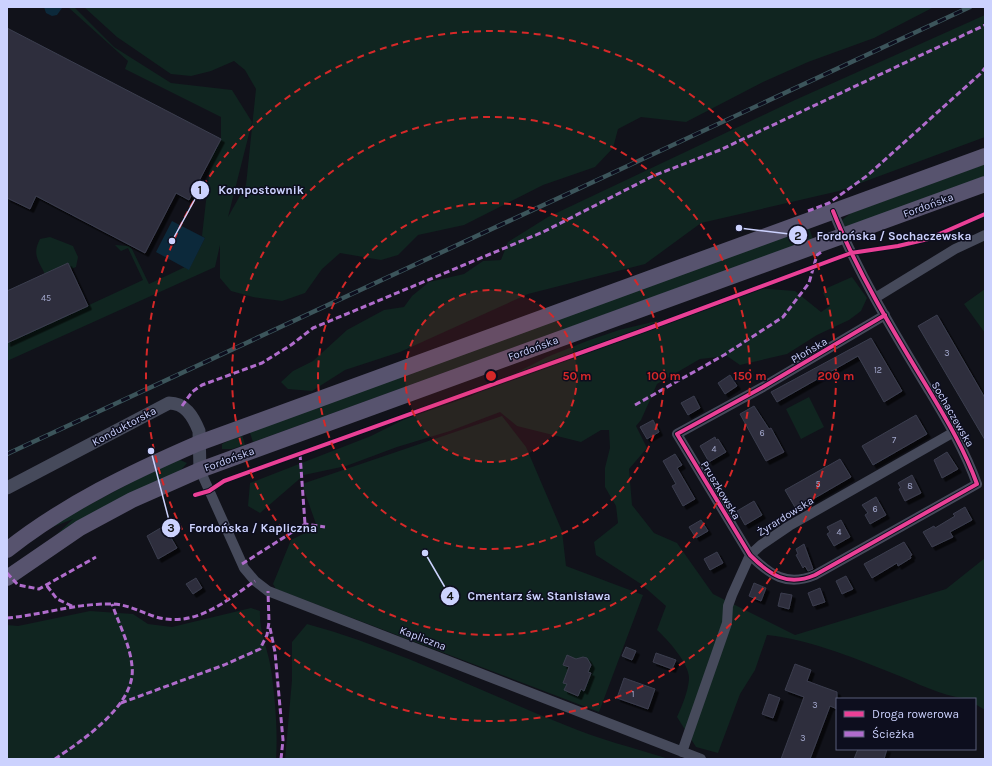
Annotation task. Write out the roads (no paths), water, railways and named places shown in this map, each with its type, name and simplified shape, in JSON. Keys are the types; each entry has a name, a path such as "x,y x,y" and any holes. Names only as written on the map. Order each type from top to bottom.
{"main road":[{"path":"7,550 32,530 114,483 199,443 985,156"},
{"name":"Fordońska","path":"7,578 80,528 132,500 200,470 985,184"}],"street":[{"name":"Sochaczewska","path":"750,556 765,570 776,576 789,579 805,579 977,484 969,461 954,432 875,298 842,236 832,211"},
{"path":"875,298 954,249 985,235"},
{"name":"Płońska","path":"677,434 764,387 885,315"},
{"name":"Konduktorska","path":"7,488 169,403 178,404 187,410 199,431 200,470"},
{"name":"Żyrardowska","path":"682,752 727,624 728,606 750,556 789,526 954,432"},
{"name":"Pruszkowska","path":"677,434 750,556"},
{"name":"Kapliczna","path":"200,470 244,568 255,581 268,591 564,704 701,759"}],"water":[{"path":"44,7 62,8 57,15 52,16 46,13"},
{"path":"172,221 205,238 189,270 156,252"}],"railway":[{"path":"7,454 970,7"}],"place":[{"name":"Fordońska / Sochaczewska","path":"739,228"},
{"name":"Kompostownik","path":"172,241"},
{"name":"Fordońska / Kapliczna","path":"151,451"},
{"name":"Cmentarz św. Stanisława","path":"425,553"}]}
